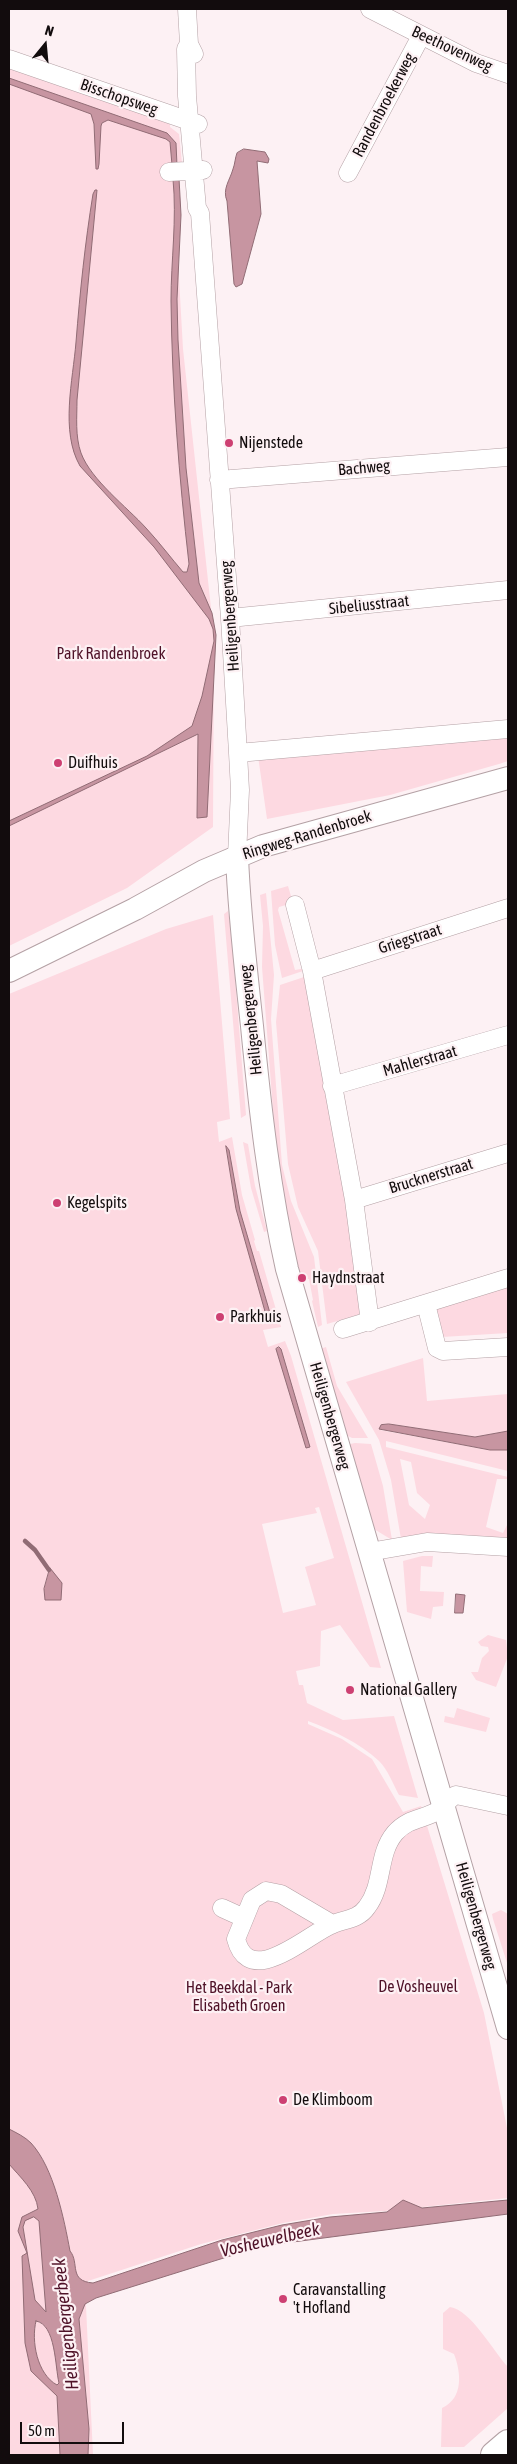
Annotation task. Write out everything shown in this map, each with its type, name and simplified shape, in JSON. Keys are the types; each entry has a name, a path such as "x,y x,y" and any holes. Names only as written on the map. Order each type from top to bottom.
{"highway":[{"path":"494,2455 508,2443"}],"main road":[{"name":"Ringweg-Randenbroek","path":"9,970 135,909 204,871 237,856 328,827 508,778"},
{"name":"Heiligenbergerweg","path":"237,856 239,902 262,1124 280,1241 290,1285 444,1804 508,2028"}],"street":[{"name":"Heiligenbergerweg","path":"187,9 189,44 194,49 196,65 195,123 187,171 203,208 200,212 230,618 240,790 237,856"},
{"name":"Beethovenweg","path":"370,9 476,63 508,74"},
{"name":"Randenbroekerweg","path":"348,173 421,36"},
{"name":"Bisschopsweg","path":"9,59 195,123"},
{"name":"Bachweg","path":"219,480 508,457"},
{"name":"Sibeliusstraat","path":"230,618 508,590"},
{"path":"238,753 508,730"},
{"path":"295,906 312,970 354,1200 370,1322"},
{"name":"Griegstraat","path":"312,970 508,908"},
{"name":"Mahlerstraat","path":"332,1086 508,1035"},
{"name":"Brucknerstraat","path":"354,1200 508,1153"},
{"path":"343,1329 508,1278"},
{"path":"426,1304 437,1348 443,1351 508,1346"},
{"path":"370,1552 427,1542 508,1547"},
{"path":"332,1924 305,1907 271,1891 257,1895 236,1936 237,1945 244,1955 257,1960 279,1956 332,1924 354,1918 367,1908 376,1891 384,1851 395,1833 407,1822 438,1811 444,1804 456,1796 508,1806"},
{"path":"222,1908 244,1918"}],"green space":[{"name":"Park Randenbroek","path":"9,67 170,116 170,127 179,134 182,163 177,166 176,150 171,136 183,349 214,636 213,827 127,888 9,946"},
{"path":"508,734 508,761 390,795 267,819 258,756"},
{"path":"288,886 293,903 279,907 278,910 295,970 306,968 303,971 282,978 275,945 271,891"},
{"path":"266,893 274,975 271,1019 282,1165 291,1201 314,1257 322,1325 318,1327 309,1279 306,1279 304,1274 300,1275 278,1175 262,967 263,926 260,895"},
{"path":"228,911 231,927 246,1115 241,1118 224,914"},
{"name":"Het Beekdal - Park Elisabeth Groen","path":"213,915 230,1119 217,1122 219,1142 232,1137 242,1195 254,1241 257,1251 259,1251 281,1327 263,1330 268,1347 285,1341 291,1356 381,1668 370,1667 340,1625 321,1631 320,1666 296,1671 299,1685 303,1685 307,1703 343,1720 394,1716 418,1798 399,1795 388,1773 379,1761 363,1748 327,1729 308,1721 308,1724 342,1739 372,1759 403,1812 421,1806 484,2013 508,2133 508,2198 385,2211 333,2214 283,2223 201,2244 88,2281 86,2306 93,2455 9,2455 9,994 166,929","holes":["319,1507 334,1558 305,1567 316,1605 283,1613 262,1524 317,1513 315,1508"]},
{"path":"307,976 363,1305 361,1314 327,1324 318,1251 298,1207 288,1164 276,1022 280,985"},
{"path":"243,1142 248,1144 255,1186 267,1231 264,1232 251,1188"},
{"path":"508,1285 508,1333 442,1337 439,1335 436,1306"},
{"path":"326,1347 337,1386 368,1438 352,1438 346,1435 320,1349"},
{"path":"423,1358 427,1401 508,1394 508,1431 475,1437 389,1424 380,1430 490,1450 508,1450 508,1471 386,1441 386,1447 508,1477 508,1479 497,1479 486,1527 503,1533 508,1523 508,1543 401,1539 391,1480 379,1440 346,1382","holes":["400,1459 411,1462 417,1493 430,1505 425,1519 409,1505"]},
{"path":"355,1443 371,1444 383,1486 392,1540 374,1529 349,1446"},
{"path":"422,1556 433,1556 432,1567 421,1566 420,1591 444,1592 443,1606 433,1607 431,1619 407,1612 403,1561"},
{"path":"488,1635 506,1640 508,1656 496,1687 476,1680 471,1672 478,1672 482,1658 489,1651 488,1647 481,1646 478,1642"},
{"path":"457,1708 490,1718 486,1732 444,1722 445,1716 454,1718"},
{"path":"501,1910 508,1914 508,1966 492,1914"},
{"path":"450,2307 466,2315 474,2323 508,2367 508,2408 464,2447 441,2447 442,2408 454,2398 459,2384 454,2354 443,2349 443,2313"}],"water":[{"path":"9,78 167,133 176,143 177,166 172,165 170,142 166,139 108,120 102,123 101,126 99,164 98,169 96,169 94,124 91,114 9,84"},
{"path":"244,149 265,152 269,159 268,163 257,161 261,214 242,284 236,287 234,284 225,192 237,153"},
{"path":"179,178 181,215 177,299 186,468 199,583 212,613 216,635 207,817 197,818 198,734 9,826 9,821 147,756 192,726 202,696 214,641 213,629 209,619 154,547 80,466 74,452 69,421 85,249 93,194 97,190 77,400 79,447 86,463 101,483 146,528 183,572 187,572 189,564 177,433 171,301 174,210 173,179"},
{"path":"226,1146 229,1150 240,1211 270,1313 266,1315 236,1209"},
{"path":"279,1347 310,1447 306,1448 276,1349"},
{"path":"389,1424 475,1437 508,1431 508,1450 490,1450 379,1429 381,1425"},
{"path":"50,1568 62,1583 61,1600 45,1600 44,1589"},
{"path":"456,1594 465,1595 463,1613 455,1613"},
{"path":"9,2129 31,2143 46,2166 57,2194 77,2275 85,2282 93,2283 222,2240 282,2225 330,2217 387,2212 403,2200 422,2208 508,2200 508,2214 262,2246 96,2298 85,2304 79,2319 89,2429 88,2455 60,2455 57,2396 31,2371 25,2343 22,2256 27,2253 18,2231 22,2217 38,2209 37,2202 31,2190 9,2164","holes":["34,2217 39,2221 46,2312 35,2300 23,2227 25,2221","36,2321 43,2324 54,2347 59,2383 57,2385 45,2373 37,2356 34,2338"]}],"waterway":[{"path":"25,1541 35,1550 49,1570"}],"place":[{"name":"Nijenstede","path":"229,443"},
{"name":"Duifhuis","path":"58,763"},
{"name":"Kegelspits","path":"57,1203"},
{"name":"Haydnstraat","path":"302,1278"},
{"name":"Parkhuis","path":"220,1317"},
{"name":"National Gallery","path":"350,1690"},
{"name":"De Klimboom","path":"283,2100"},
{"name":"Caravanstalling 't Hofland","path":"283,2299"}],"park label":[{"name":"De Vosheuvel","path":"418,1987"}],"water label":[{"name":"Vosheuvelbeek","path":"270,2240"},
{"name":"Heiligenbergerbeek","path":"66,2324"}]}
